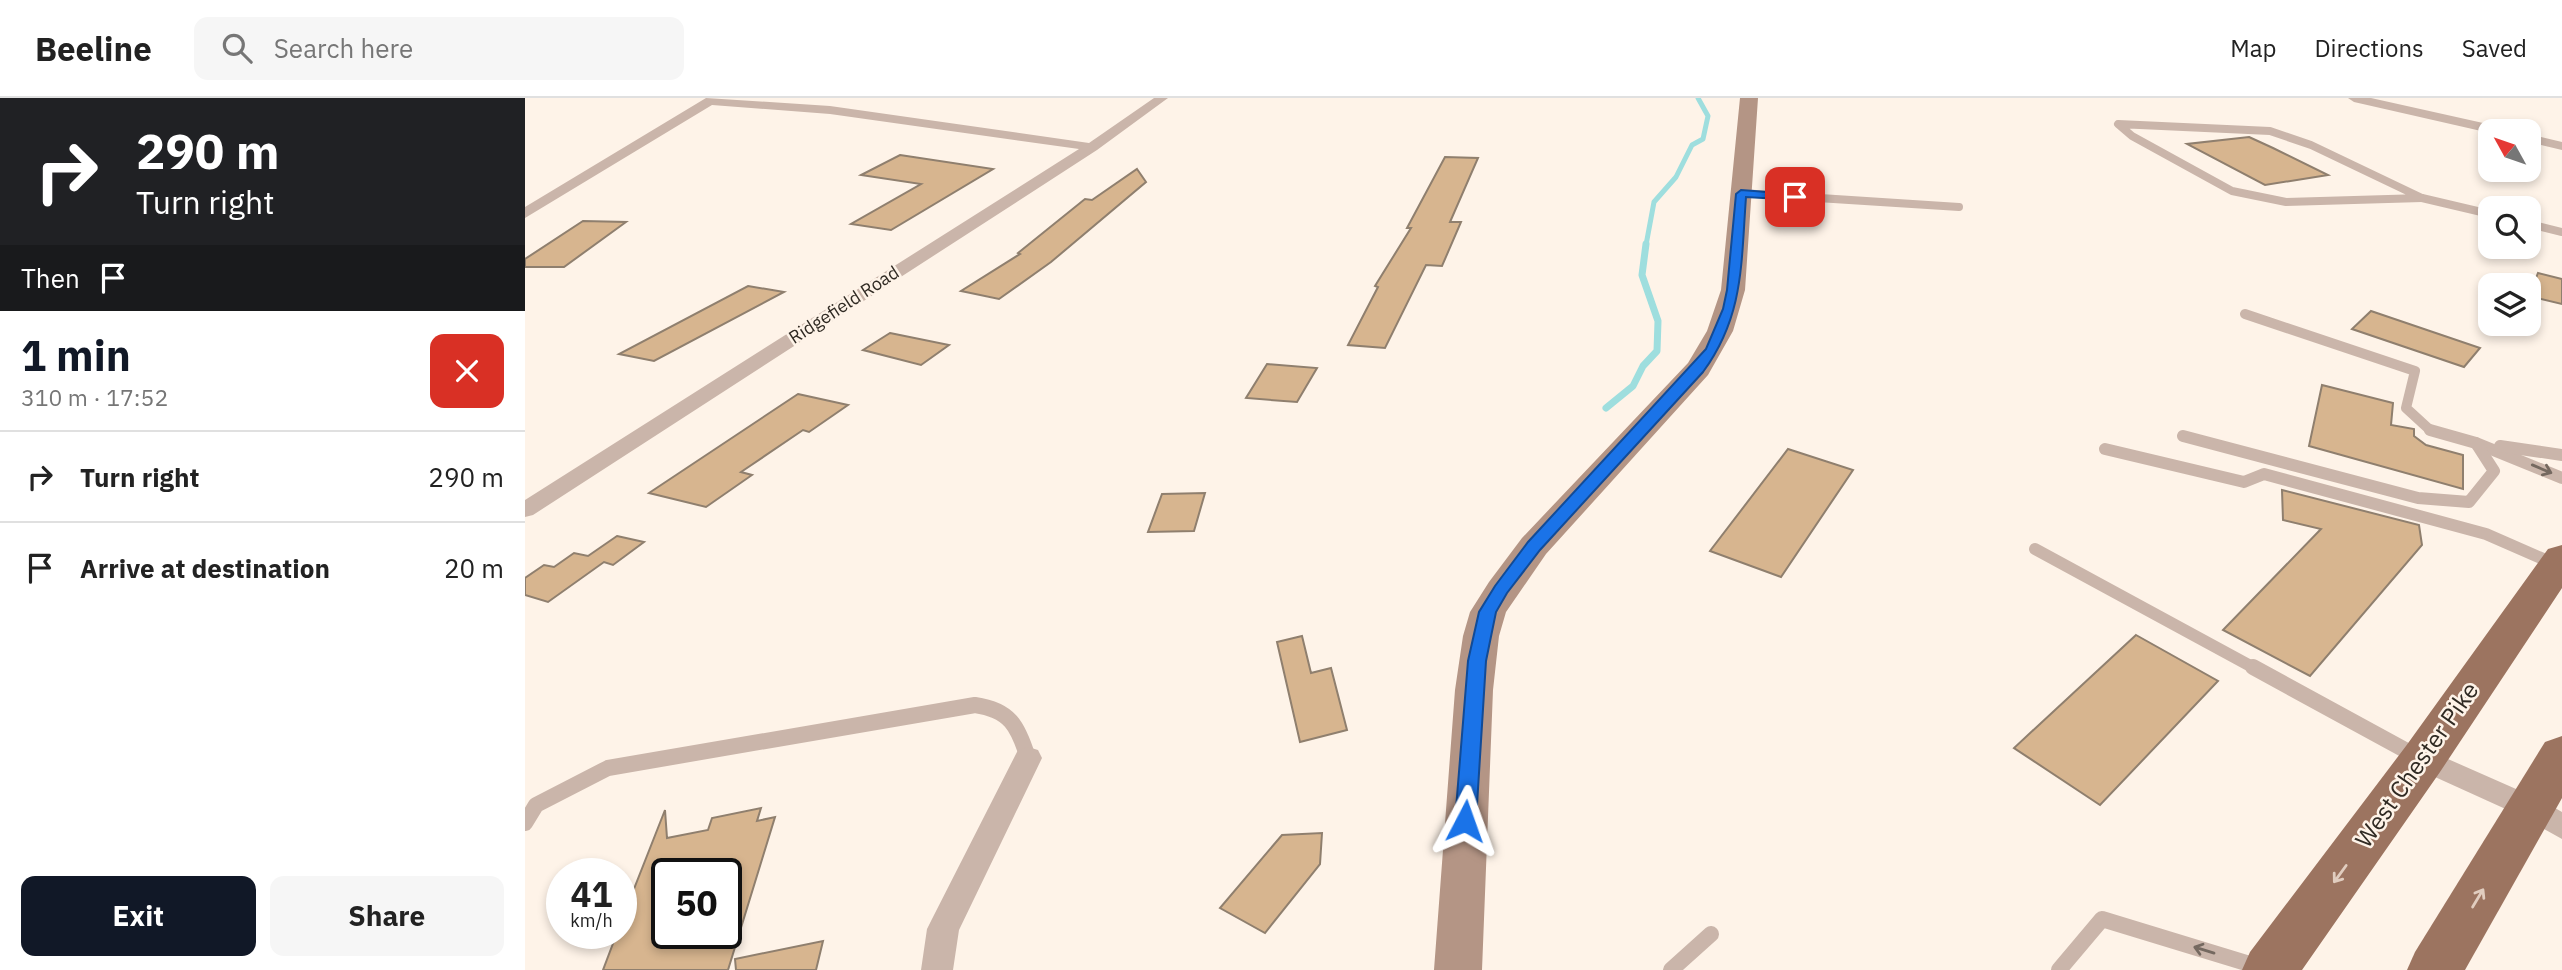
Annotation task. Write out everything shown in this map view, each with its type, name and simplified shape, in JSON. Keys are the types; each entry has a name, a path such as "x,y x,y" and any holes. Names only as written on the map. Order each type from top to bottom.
{"highway":[{"name":"West Chester Pike","path":"2270,970 2423,759 2560,562"},
{"path":"2435,970 2546,818 2562,755"}],"main road":[{"path":"1458,970 1474,690 1481,636 1488,612 1534,546 1698,369 1712,350 1729,309 1733,290 1749,98"}],"street":[{"name":"Ridgefield Road","path":"525,510 1092,148 1161,98"},
{"path":"2354,98 2478,126"},
{"path":"525,213 713,100 830,110 1092,148"},
{"path":"2541,141 2562,146"},
{"path":"937,970 943,929 1028,758"},
{"path":"2423,759 2546,818"}],"lane":[{"path":"2424,198 2286,202 2232,191 2132,136 2118,124 2270,131 2311,145 2395,188 2478,211"},
{"path":"1741,194 1959,207"},
{"path":"2541,227 2562,232"},
{"path":"2245,314 2415,371 2406,408 2430,429 2476,443 2562,478"},
{"path":"2183,436 2418,498 2469,502 2494,471 2476,443"},
{"path":"2476,443 2562,455"},
{"path":"2105,449 2244,482 2264,474 2486,534 2560,562"},
{"path":"2035,549 2423,759"},
{"path":"525,823 536,805 608,768 975,705 990,706 1013,721 1028,758"},
{"path":"2059,970 2102,919 2270,970"},
{"path":"1671,970 1711,934"}],"building":[{"path":"2249,137 2328,175 2265,185 2187,144"},
{"path":"900,155 993,169 891,230 851,224 921,184 861,175"},
{"path":"1445,157 1478,158 1450,222 1461,222 1442,266 1426,265 1385,348 1348,345 1378,287 1375,286 1411,228 1407,228"},
{"path":"1137,169 1146,182 1051,262 999,299 961,291 1020,254 1018,253 1085,199 1092,200"},
{"path":"583,221 626,222 564,267 525,267 525,259"},
{"path":"2541,274 2562,279 2562,304 2541,299"},
{"path":"748,286 784,292 654,361 619,354"},
{"path":"2371,311 2480,348 2464,367 2352,329"},
{"path":"890,333 949,345 921,365 863,350"},
{"path":"1267,364 1317,368 1297,402 1246,398"},
{"path":"2322,385 2393,403 2391,425 2414,429 2414,436 2426,445 2463,455 2463,489 2309,446"},
{"path":"798,394 848,405 809,432 803,430 741,472 752,475 706,507 649,493"},
{"path":"1788,449 1853,470 1781,577 1710,551"},
{"path":"2282,490 2419,525 2422,545 2310,676 2223,630 2321,529 2283,520"},
{"path":"1205,493 1194,531 1148,532 1162,494"},
{"path":"617,536 644,542 613,565 604,562 548,602 525,595 525,578 544,565 554,567 574,553 588,556"},
{"path":"2136,635 2218,681 2100,805 2014,748"},
{"path":"1302,636 1311,673 1331,668 1347,730 1300,742 1277,642"},
{"path":"761,808 757,821 775,817 742,924 742,858 651,858 651,949 734,949 728,970 603,970 611,949 637,949 637,881 665,810 667,838 708,830 712,818"},
{"path":"1322,833 1320,864 1265,933 1220,908 1282,835"},
{"path":"823,941 816,970 736,970 735,959"}],"waterway":[{"path":"1646,245 1654,202 1676,177 1692,145 1703,139 1708,116 1698,98"},
{"path":"1606,408 1633,386 1643,366 1657,351 1658,321 1642,275 1646,244"}],"route":[{"path":"1465,821 1477,661 1488,612 1534,546 1698,369 1712,350 1722,330 1733,290 1741,194 1795,197"}]}
